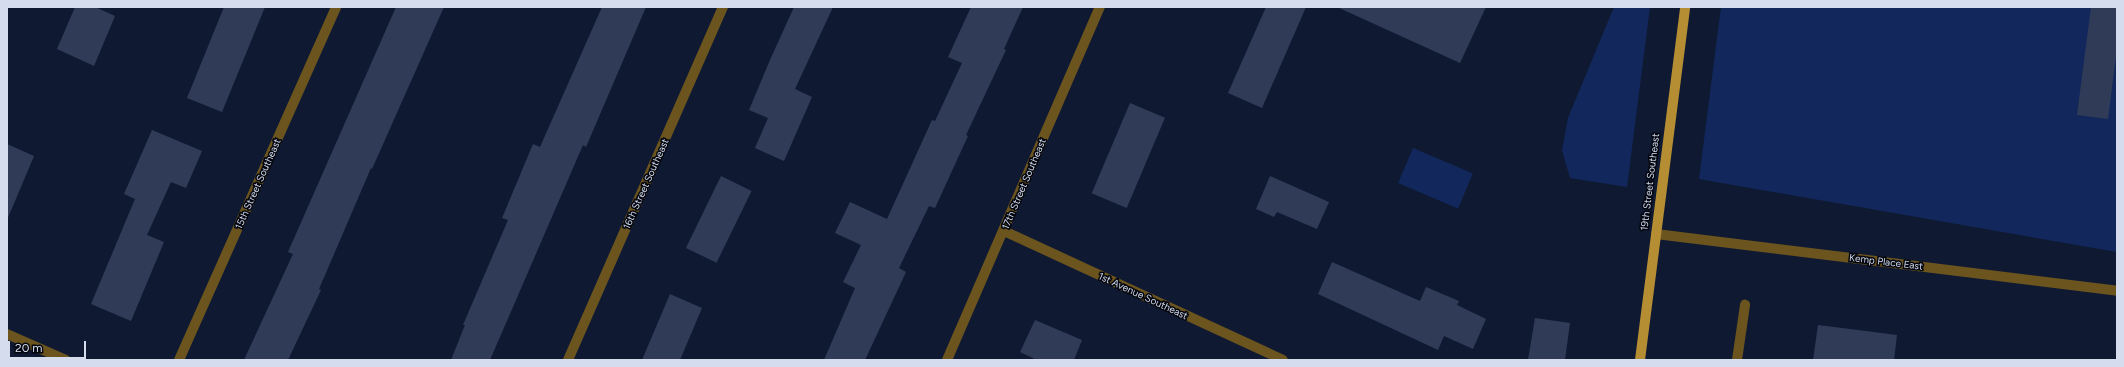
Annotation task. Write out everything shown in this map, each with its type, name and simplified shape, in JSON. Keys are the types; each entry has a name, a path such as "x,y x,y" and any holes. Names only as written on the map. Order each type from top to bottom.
{"main road":[{"name":"19th Street Southeast","path":"1640,360 1685,7"}],"street":[{"name":"15th Street Southeast","path":"179,360 336,7"},
{"name":"16th Street Southeast","path":"568,360 724,7"},
{"name":"17th Street Southeast","path":"947,360 1100,7"},
{"name":"1st Avenue Southeast","path":"1004,231 1283,360"},
{"name":"Kemp Place East","path":"1656,234 2117,292"},
{"path":"1737,360 1745,305"},
{"path":"7,334 66,360"}],"shaded area":[{"path":"1614,7 1650,7 1627,187 1570,178 1562,150 1568,118"},
{"path":"1721,7 2117,7 2117,252 1699,179"},
{"path":"1413,148 1473,173 1458,208 1398,183"}],"building":[{"path":"75,7 95,7 115,16 94,66 57,49"},
{"path":"224,7 265,7 222,112 187,98"},
{"path":"396,7 444,7 372,169 371,168 319,289 321,290 288,360 244,360 293,254 288,252"},
{"path":"602,7 646,7 586,147 583,145 490,360 451,360 465,325 463,325 508,220 502,218 533,144 540,147"},
{"path":"794,7 833,7 795,89 812,97 784,161 755,148 768,118 749,110"},
{"path":"971,7 1023,7 1004,49 1006,50 966,135 968,136 935,208 929,206 899,268 906,272 865,360 824,360 855,288 843,282 861,245 835,233 850,202 887,219 932,120 935,121 962,63 948,57"},
{"path":"1266,7 1306,7 1262,108 1228,93"},
{"path":"1337,7 1486,7 1460,63"},
{"path":"2091,7 2117,7 2117,48 2108,119 2077,115"},
{"path":"1130,103 1165,118 1127,208 1092,193"},
{"path":"152,130 202,151 186,188 171,182 147,235 164,242 131,321 91,304 135,199 124,194"},
{"path":"7,144 34,156 7,220"},
{"path":"721,176 752,191 716,263 686,248"},
{"path":"1270,176 1329,202 1317,229 1277,212 1274,217 1256,209"},
{"path":"1332,262 1420,301 1426,287 1459,301 1457,305 1486,319 1473,349 1444,336 1438,350 1318,294"},
{"path":"670,294 702,308 680,360 642,360"},
{"path":"1535,318 1570,323 1565,360 1528,360"},
{"path":"1035,320 1082,340 1074,360 1037,360 1020,352"},
{"path":"1818,325 1897,335 1894,360 1813,360"}]}
